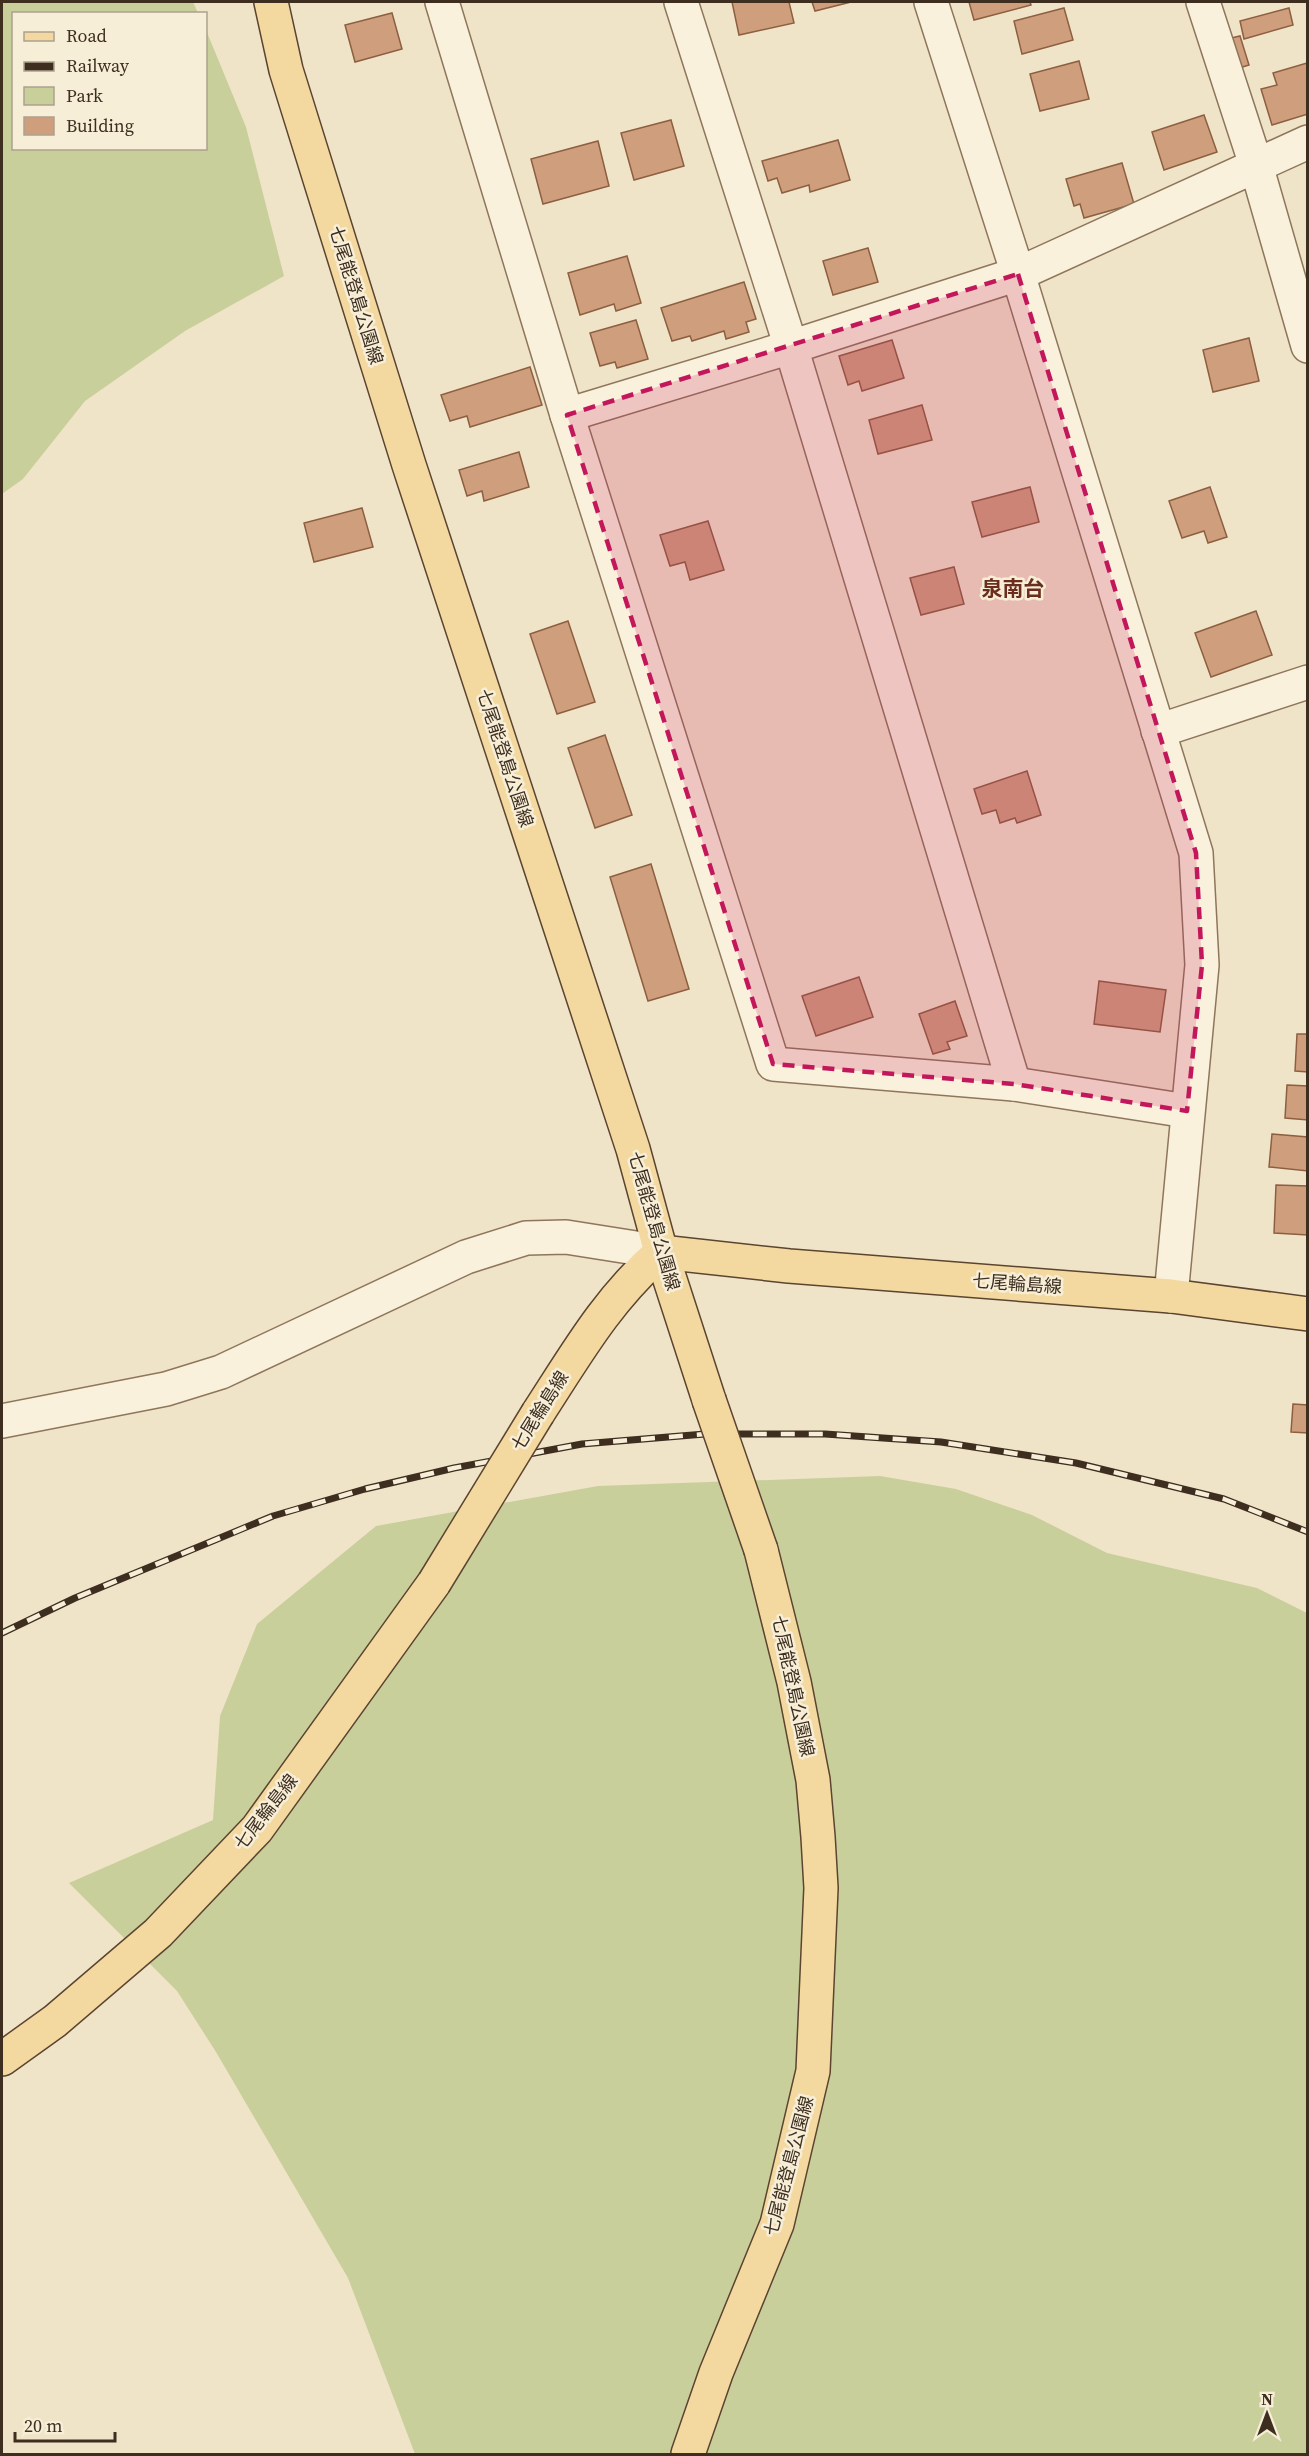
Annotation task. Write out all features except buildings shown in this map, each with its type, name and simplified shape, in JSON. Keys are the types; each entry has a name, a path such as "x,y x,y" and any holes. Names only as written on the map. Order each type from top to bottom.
{"main road":[{"name":"七尾能登島公園線","path":"271,2 286,70 402,442 633,1149 661,1252 761,1550 794,1682 813,1780 820,1888 813,2071 777,2224 716,2373 688,2454"},
{"name":"七尾輪島線","path":"2,2059 55,2021 158,1933 257,1829 434,1583 538,1413 603,1313 636,1275 661,1252 789,1266 1171,1296 1308,1314"}],"street":[{"path":"442,2 567,414 773,1064 1014,1083 1187,1111"},
{"path":"681,2 791,347 1014,1083"},
{"path":"931,2 1018,274 1196,853 1202,965 1171,1296"},
{"path":"1203,2 1256,165 1308,346"},
{"path":"567,414 791,347 1018,274 1308,142"},
{"path":"1158,731 1308,682"},
{"path":"2,1421 166,1389 221,1372 466,1257 526,1238 566,1237 661,1252"}],"highlighted area":[{"path":"1018,274 1196,853 1202,965 1187,1111 1014,1084 773,1064 567,415"}],"green space":[{"path":"2,2 193,2 198,12 12,12 12,150 207,150 207,32 246,127 284,276 185,331 85,401 23,479 2,494"},
{"path":"880,1476 956,1489 1032,1515 1107,1553 1257,1588 1307,1613 1307,2454 415,2454 348,2278 216,2052 177,1991 69,1883 213,1820 220,1716 257,1624 376,1526 598,1486"}],"railway":[{"path":"2,1633 75,1598 273,1516 365,1489 454,1468 582,1444 705,1434 825,1434 941,1442 1076,1463 1224,1499 1308,1532"}],"district":[{"name":"泉南台","path":"1013,589"}]}
